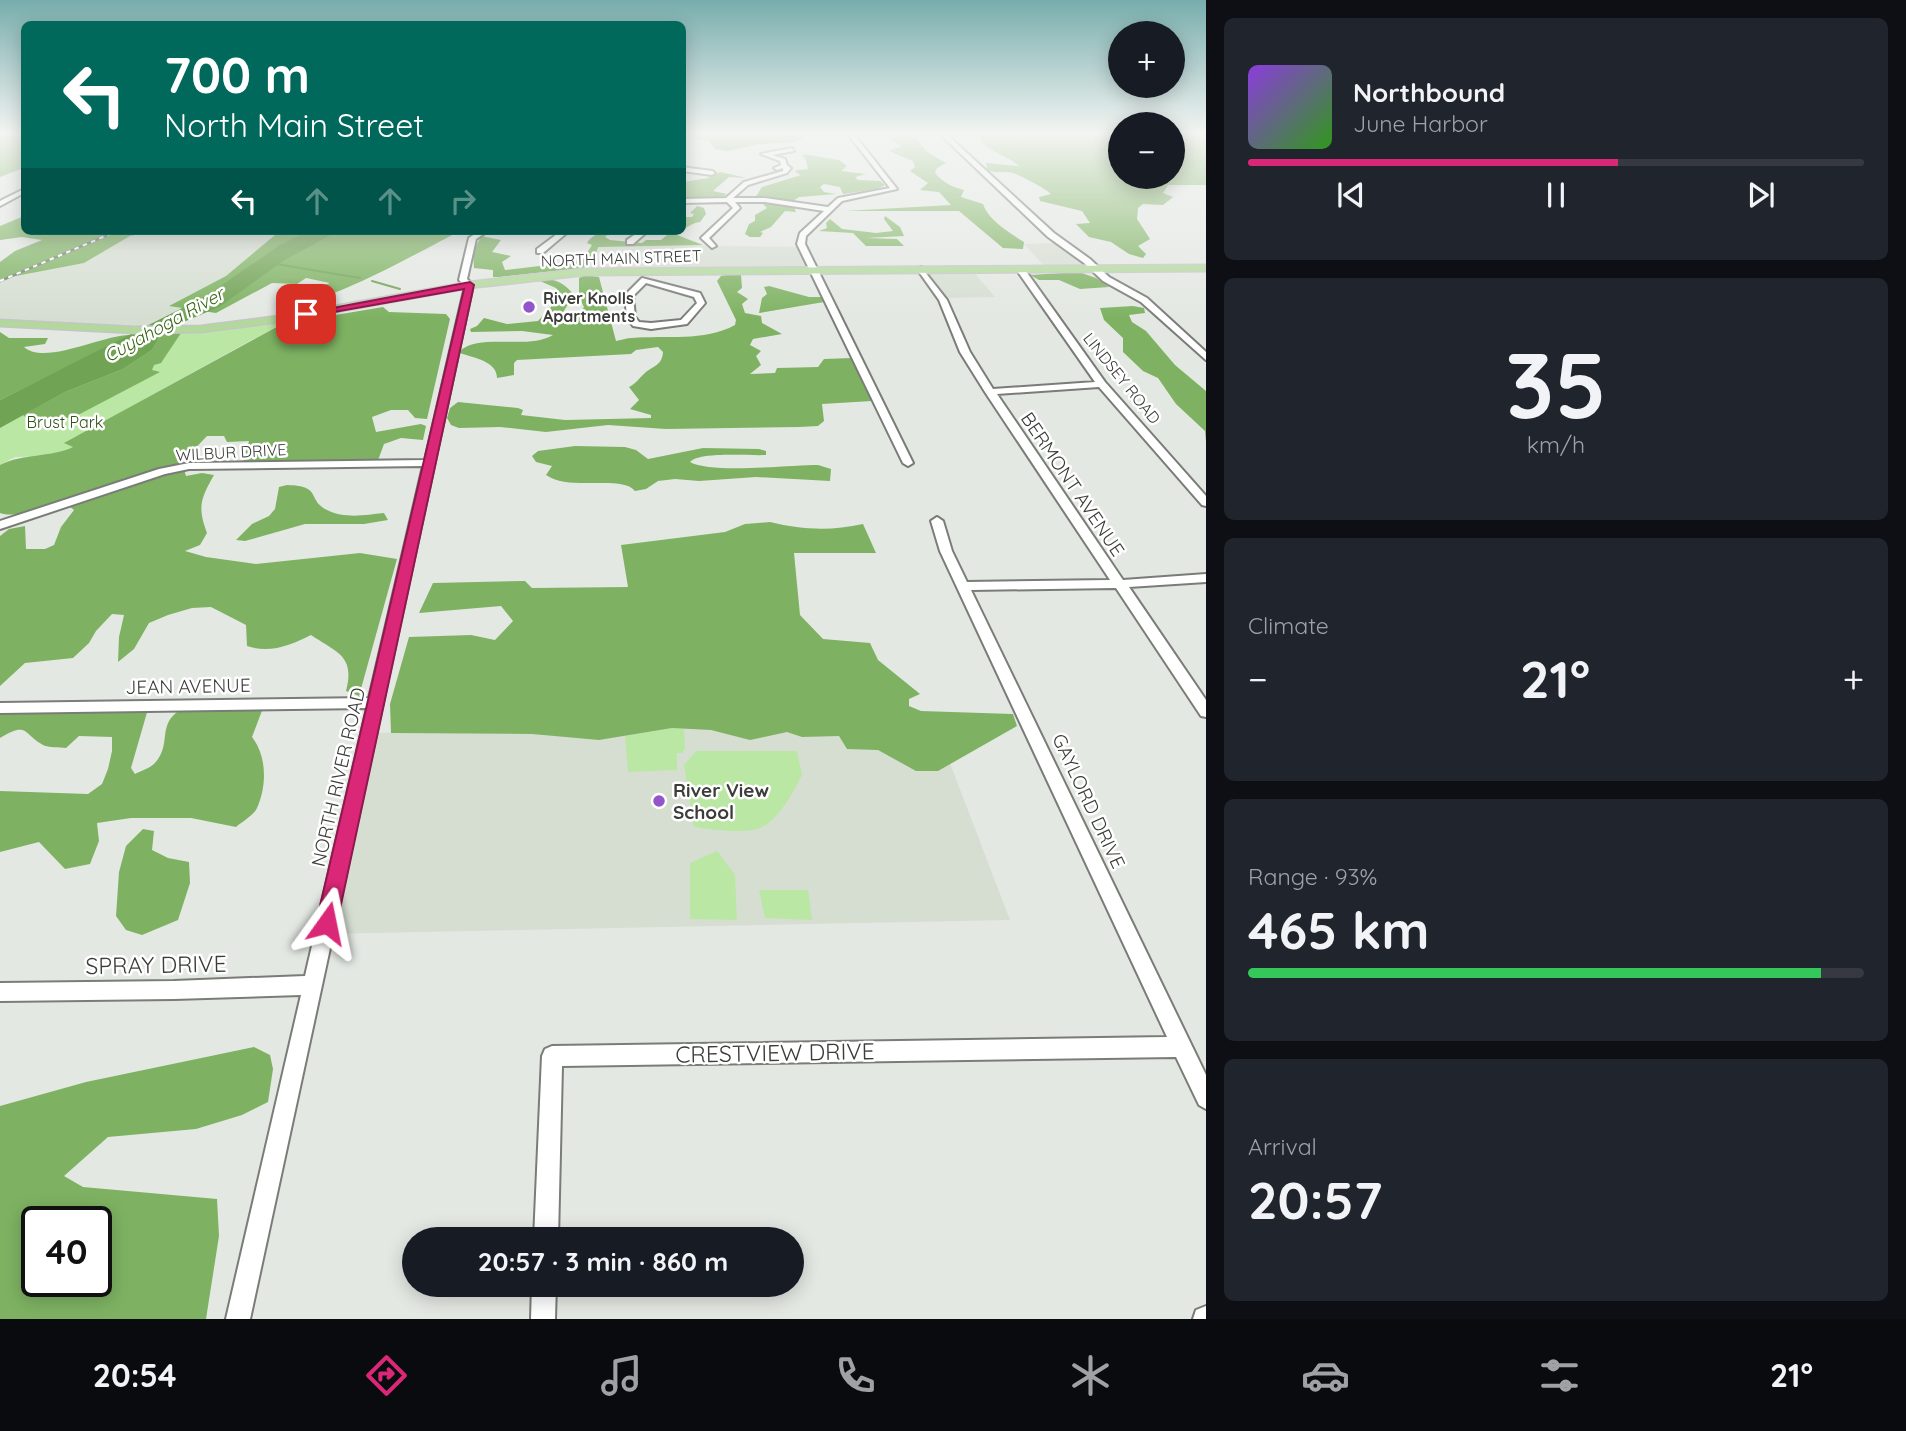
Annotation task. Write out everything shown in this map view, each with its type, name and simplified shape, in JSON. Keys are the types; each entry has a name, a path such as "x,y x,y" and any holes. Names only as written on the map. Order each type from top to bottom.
{"main road":[{"name":"NORTH MAIN STREET","path":"0,323 183,330 249,324 470,285 562,274 1206,268"}],"street":[{"path":"0,204 17,195"},
{"path":"728,200 731,195"},
{"path":"861,195 847,197 827,209 803,235 801,244 908,463"},
{"path":"1008,195 1051,235 1106,279 1144,300 1206,357"},
{"path":"728,200 737,208"},
{"path":"686,201 765,200 827,209"},
{"path":"712,246 705,238 744,203"},
{"name":"NORTH RIVER ROAD","path":"238,1319 470,285 463,280 473,238 478,235"},
{"path":"540,251 560,235"},
{"path":"630,242 639,235"},
{"name":"BERMONT AVENUE","path":"921,269 943,300 965,352 990,392 1206,712"},
{"name":"LINDSEY ROAD","path":"1020,269 1102,384 1206,503"},
{"path":"644,275 697,295 701,303 684,322 651,326 636,324 632,317 629,295 644,275"},
{"path":"990,392 1102,384"},
{"name":"WILBUR DRIVE","path":"0,525 163,471 189,466 430,463"},
{"name":"GAYLORD DRIVE","path":"937,521 941,541 1206,1098"},
{"path":"964,586 1119,584 1206,578"},
{"name":"JEAN AVENUE","path":"0,708 376,703"},
{"name":"SPRAY DRIVE","path":"0,992 313,985"},
{"name":"CRESTVIEW DRIVE","path":"546,1227 552,1056 1181,1047"},
{"path":"543,1319 544,1297"}],"shaded area":[{"path":"686,195 726,195 686,198"},
{"path":"757,195 829,195 799,197 793,201 755,198"},
{"path":"941,195 962,195 961,197 983,204 994,221 1024,242 1023,249 1003,248 959,211 845,211 951,205"},
{"path":"1049,195 1167,195 1173,197 1163,205 1143,204 1138,208 1137,219 1150,239 1138,246 1146,254 1143,258 1129,254 1111,242 1089,237 1076,224 1090,223 1082,211 1040,201 1039,197"},
{"path":"761,201 794,207 796,212 785,211 771,227 760,232 763,233 760,237 750,237 745,234 749,224 755,221 755,215 767,208 763,204 751,203"},
{"path":"697,206 704,208 706,214 700,222 686,228 686,217 692,217 694,214 690,213"},
{"path":"885,216 900,227 904,236 866,238 897,239 904,246 866,246 853,233 819,231 827,228 826,223 830,219 842,229 876,233 893,231 884,219"},
{"path":"21,217 21,235 135,235 84,263 0,279 0,262 15,251 42,240 22,237 0,240 0,226"},
{"path":"275,235 452,235 356,284 317,298 305,299 310,290 330,283 306,278 297,284 272,283 216,313 169,306 226,276"},
{"path":"276,235 226,276 171,305 183,308 145,328 0,320 0,276 84,263 130,236"},
{"path":"597,235 607,235 605,237 610,240 642,243 646,240 661,240 667,235 677,235 703,245 598,247 594,260 583,268 499,277 493,277 493,270 474,268 473,253 481,236 501,240 492,252 511,256 502,262 505,270 582,261 592,245 587,243"},
{"path":"1061,243 1095,268 1047,269 1024,244"},
{"path":"597,246 801,247 813,270 585,272 583,268"},
{"path":"921,269 971,269 995,297 942,298"},
{"path":"1079,272 1096,278 1109,287 1080,289 1059,280 1039,280 1030,275"},
{"path":"736,273 741,275 742,288 737,292 748,299 742,304 745,313 761,316 762,323 782,334 753,339 750,345 761,351 756,356 761,365 750,374 775,373 777,368 818,367 824,359 852,358 872,401 822,404 824,421 818,426 799,427 666,429 608,425 546,432 500,427 459,428 451,425 447,418 450,408 458,402 518,408 523,410 521,415 565,420 651,418 651,415 630,409 639,400 629,387 660,362 663,352 658,347 636,350 631,354 517,360 514,363 514,375 497,378 496,372 489,364 460,353 461,350 480,343 531,341 553,335 522,331 471,332 470,329 484,318 507,324 538,321 561,296 556,288 540,281 545,280 559,282 574,295 558,320 565,324 574,322 584,307 579,297 579,278 585,275 599,277 616,341 710,334 735,325 736,320 717,281 721,276"},
{"path":"764,287 809,297 823,297 824,302 759,313 762,298 767,294"},
{"path":"383,307 389,312 446,314 450,319 427,419 415,418 408,410 391,410 372,417 376,432 421,424 426,426 423,440 401,438 384,444 377,463 242,465 249,441 227,442 224,436 207,436 182,462 186,476 202,473 214,475 206,490 201,509 207,533 200,545 185,551 206,557 256,564 360,553 397,559 359,696 346,691 348,670 342,657 311,635 272,649 247,646 246,625 211,607 192,608 149,623 134,649 118,662 119,637 124,615 112,614 73,658 25,663 0,686 0,536 9,529 25,526 26,549 45,549 54,545 61,527 74,510 61,500 22,513 0,513 0,465 73,447 64,443 282,324"},
{"path":"1100,308 1144,308 1145,313 1129,315 1132,322 1146,331 1175,365 1206,391 1206,442 1205,431 1176,404 1158,378 1143,371 1123,352 1123,338 1104,320"},
{"path":"169,330 183,330 161,363 154,365 152,370 160,372 78,415 56,421 30,421 23,415 65,392 123,369 152,350 160,336"},
{"path":"0,332 9,338 48,338 45,344 24,347 34,352 46,353 131,335 0,400"},
{"path":"575,446 625,447 636,450 648,459 703,448 759,449 766,451 766,455 714,455 690,462 715,468 818,465 831,469 830,481 756,477 699,481 675,479 658,481 646,489 635,491 619,484 556,480 546,475 552,466 536,462 532,456 538,451"},
{"path":"287,485 310,490 321,506 334,513 355,516 384,513 388,520 364,524 305,524 245,541 236,540 252,524 269,516 275,509 279,487"},
{"path":"770,522 817,529 863,524 876,553 794,553 800,615 823,639 870,643 878,660 920,694 909,699 909,706 921,711 1013,714 1017,726 938,771 916,771 878,750 847,749 839,736 802,737 787,732 750,740 711,730 672,728 599,740 532,734 391,733 390,704 409,637 471,635 495,640 513,621 501,606 419,613 433,583 525,581 532,588 628,587 621,545 725,532 745,524"},
{"path":"183,708 263,708 252,737 263,762 263,790 257,808 248,818 236,827 191,818 131,818 97,823 99,841 90,864 65,869 39,842 0,852 0,791 88,794 102,784 112,751 112,737 79,736 66,748 43,745 21,730 0,738 0,711 148,709 131,768 135,774 155,763 163,748 169,721"},
{"name":"River View School","path":"935,724 1010,920 324,934 369,733"},
{"path":"143,829 154,831 152,850 168,858 189,862 190,883 178,920 142,935 126,930 116,916 119,872 126,846"},
{"path":"254,1047 270,1055 273,1069 268,1102 242,1115 196,1129 108,1137 64,1176 83,1187 217,1199 219,1236 206,1319 0,1319 0,1106 86,1082"}],"green space":[{"name":"Brust Park","path":"290,317 123,411 74,447 47,456 15,457 0,465 0,428 169,330"},
{"path":"672,728 684,729 685,748 682,753 677,753 677,770 628,772 625,736"},
{"path":"696,751 797,751 802,775 780,811 762,827 738,831 694,827 684,765"},
{"path":"717,851 735,875 737,920 690,919 690,863"},
{"path":"759,890 808,890 812,920 765,918"}],"water":[{"name":"Cuyahoga River","path":"300,235 331,235 283,261 219,307 174,326 160,336 152,350 123,369 65,392 0,428 0,400 206,296 280,245"}],"waterway":[{"path":"276,264 360,278"},
{"path":"372,281 400,289"}],"railway":[{"path":"0,281 108,235"}],"place":[{"name":"River Knolls Apartments","path":"529,307"},
{"name":"River View School","path":"659,801"}],"route":[{"path":"306,314 470,285 327,923"}]}
